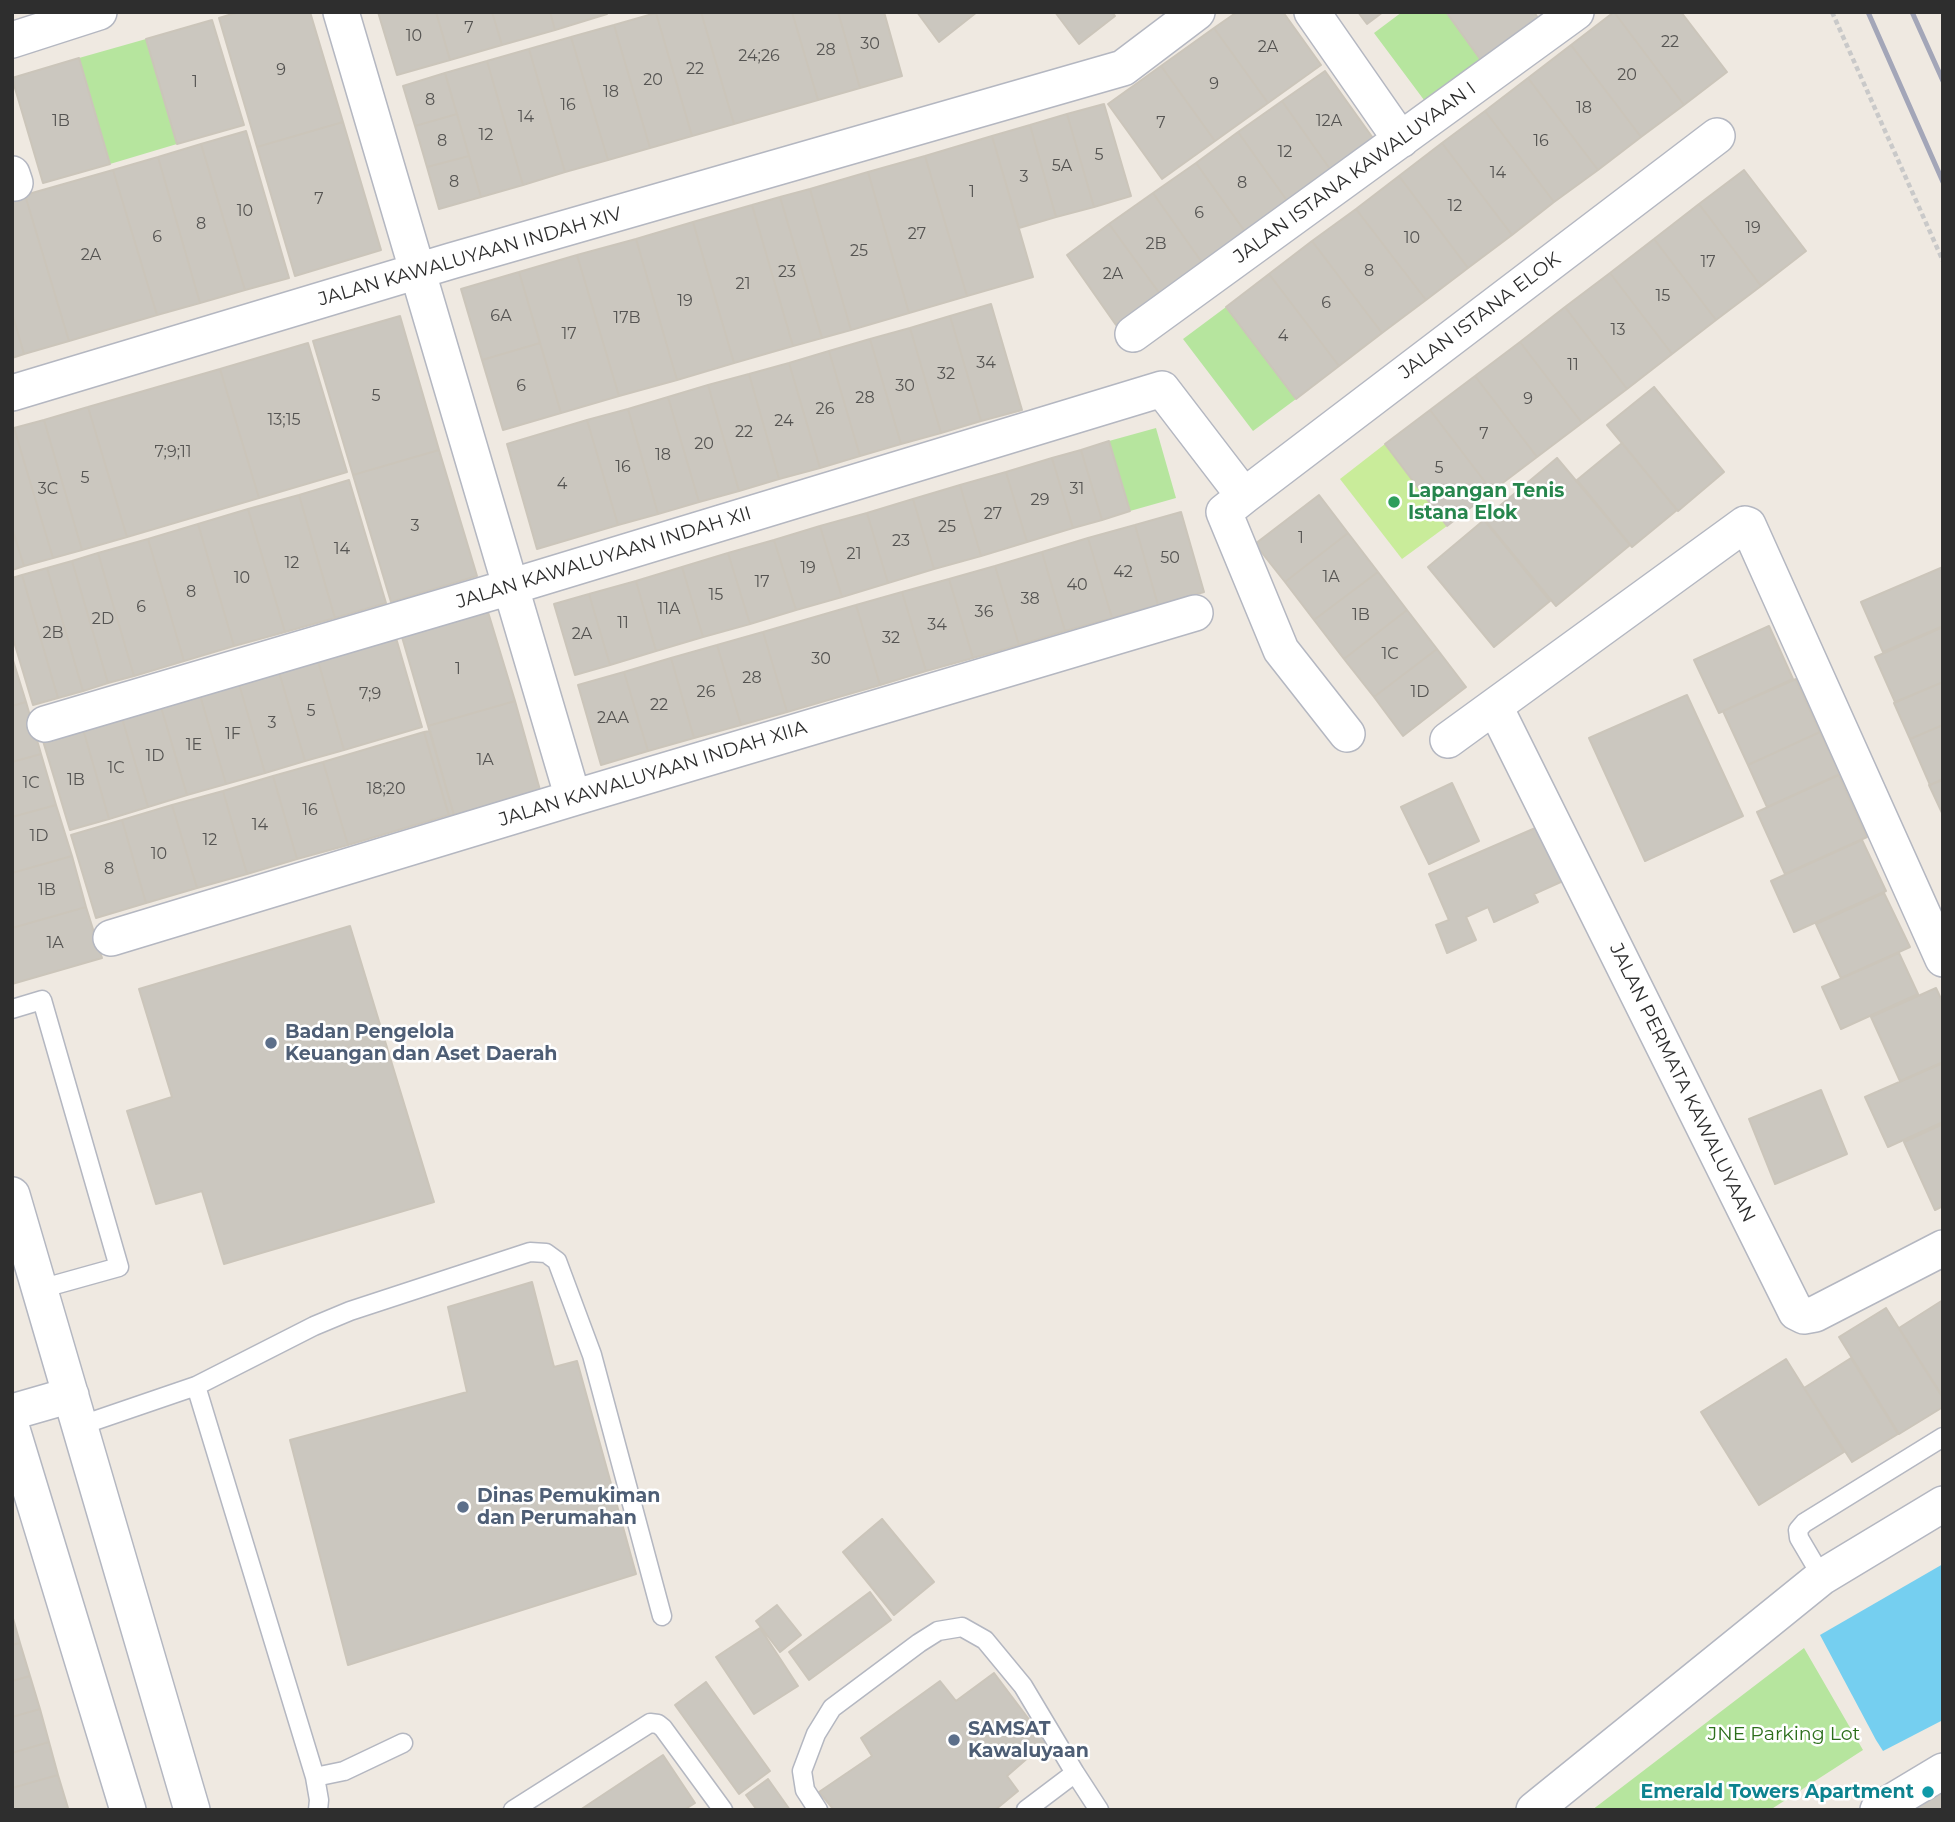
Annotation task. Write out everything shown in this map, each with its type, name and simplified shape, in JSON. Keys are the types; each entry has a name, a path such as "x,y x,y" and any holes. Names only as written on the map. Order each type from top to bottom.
{"street":[{"path":"12,40 99,12"},
{"path":"341,12 573,798"},
{"name":"JALAN KAWALUYAAN INDAH XIV","path":"12,393 418,272 1123,68 1197,12"},
{"path":"1312,12 1401,140"},
{"name":"JALAN ISTANA KAWALUYAAN I","path":"1133,334 1576,12"},
{"name":"JALAN ISTANA ELOK","path":"1347,734 1281,650 1224,512 1717,136"},
{"name":"JALAN KAWALUYAAN INDAH XII","path":"45,724 510,587 1163,389 1244,496"},
{"path":"1448,740 1742,525 1748,525 1943,959"},
{"name":"JALAN KAWALUYAAN INDAH XIIA","path":"111,938 1195,613"},
{"name":"JALAN PERMATA KAWALUYAAN","path":"1495,707 1796,1312 1804,1316 1815,1314 1943,1248"},
{"path":"12,1195 192,1810"},
{"path":"12,1412 75,1411"},
{"path":"12,1429 128,1810"},
{"path":"1534,1810 1822,1577 1943,1504"},
{"path":"1878,1810 1943,1771"}],"lane":[{"path":"12,1009 43,1000 120,1267 40,1289"},
{"path":"75,1411 196,1386 314,1326 350,1311 530,1252 547,1253 557,1261 592,1355 662,1616"},
{"path":"196,1386 315,1777 318,1810"},
{"path":"1822,1577 1799,1538 1798,1530 1804,1523 1943,1437"},
{"path":"818,1810 805,1790 802,1771 816,1734 832,1708 919,1643 938,1632 962,1626 985,1640 1023,1685 1099,1810"},
{"path":"513,1810 650,1723 663,1728 723,1810"},
{"path":"315,1777 344,1771 402,1743"},
{"path":"1026,1810 1075,1773"}],"path":[{"path":"1832,12 1943,261"}],"green space":[{"path":"1402,12 1446,12 1483,63 1427,104 1374,33"},
{"path":"146,39 177,144 110,164 79,58"},
{"path":"1226,307 1296,399 1253,431 1183,339"},
{"path":"1156,428 1176,498 1130,511 1109,441"},
{"name":"Lapangan Tenis Istana Elok","path":"1385,444 1447,526 1402,559 1340,479"},
{"name":"JNE Parking Lot","path":"1804,1648 1863,1750 1770,1810 1592,1810"}],"water":[{"path":"1943,1564 1943,1720 1883,1751 1820,1635"}],"building":[{"path":"239,12 310,12 343,122 257,147 219,18"},
{"path":"378,12 436,12 450,60 397,75"},
{"path":"436,12 492,12 502,45 450,60"},
{"path":"492,12 550,12 555,30 502,45"},
{"path":"550,12 607,12 607,14 555,30"},
{"path":"701,12 792,12 818,100 734,124"},
{"path":"701,12 734,124 692,136 656,13"},
{"path":"792,12 838,12 860,88 818,100"},
{"path":"838,12 884,12 902,76 860,88"},
{"path":"917,12 977,12 939,42"},
{"path":"1055,12 1112,12 1115,16 1079,44"},
{"path":"1237,12 1283,12 1321,65 1268,103 1214,28"},
{"path":"1358,12 1383,12 1367,24"},
{"path":"1446,12 1534,12 1540,21 1483,63"},
{"path":"1614,12 1681,12 1727,72 1684,105"},
{"path":"1614,12 1684,105 1641,137 1571,45"},
{"path":"656,13 692,136 650,148 614,25"},
{"path":"212,20 244,125 177,144 146,39"},
{"path":"614,25 650,148 608,160 571,37"},
{"path":"1214,28 1268,103 1215,141 1161,66"},
{"path":"571,37 608,160 565,172 529,49"},
{"path":"1571,45 1641,137 1598,170 1528,78"},
{"path":"529,49 565,172 523,185 487,61"},
{"path":"79,58 110,164 43,183 12,78"},
{"path":"487,61 523,185 481,197 445,73"},
{"path":"1161,66 1215,141 1162,179 1108,104"},
{"path":"1325,71 1375,141 1332,172 1282,101"},
{"path":"445,73 457,114 415,126 403,86"},
{"path":"1528,78 1598,170 1554,202 1485,111"},
{"path":"1282,101 1332,172 1288,202 1238,132"},
{"path":"1104,104 1131,196 1094,207 1067,114"},
{"path":"1485,111 1554,202 1512,235 1442,143"},
{"path":"457,114 469,156 427,167 415,126"},
{"path":"1067,114 1094,207 1056,217 1030,125"},
{"path":"343,122 381,250 295,276 257,147"},
{"path":"1030,125 1056,217 1019,228 992,136"},
{"path":"246,131 289,278 245,290 201,144"},
{"path":"1238,132 1288,202 1246,233 1196,163"},
{"path":"992,136 1033,277 967,296 925,156"},
{"path":"1442,143 1512,235 1468,268 1399,176"},
{"path":"201,144 245,290 200,303 158,157"},
{"path":"469,156 481,197 439,209 427,167"},
{"path":"925,156 967,296 909,313 868,172"},
{"path":"158,157 200,303 157,315 113,170"},
{"path":"1196,163 1246,233 1203,264 1153,193"},
{"path":"113,170 157,315 69,341 25,195"},
{"path":"1744,170 1806,251 1761,286 1699,204"},
{"path":"868,172 909,313 851,330 810,189"},
{"path":"1399,176 1468,268 1426,300 1356,209"},
{"path":"810,189 851,330 822,338 780,197"},
{"path":"1153,193 1203,264 1160,294 1109,224"},
{"path":"25,195 69,341 24,354 12,313 12,199"},
{"path":"780,197 822,338 793,346 752,205"},
{"path":"1699,204 1761,286 1716,320 1654,239"},
{"path":"752,205 793,346 734,363 693,222"},
{"path":"1356,209 1426,300 1382,333 1312,241"},
{"path":"693,222 734,363 677,380 636,239"},
{"path":"1109,224 1160,294 1116,325 1067,255"},
{"path":"636,239 677,380 619,396 577,255"},
{"path":"1654,239 1716,320 1672,354 1610,273"},
{"path":"1312,241 1382,333 1339,366 1269,274"},
{"path":"577,255 619,396 561,413 519,272"},
{"path":"519,272 540,343 482,360 461,289"},
{"path":"1610,273 1672,354 1627,389 1565,307"},
{"path":"1269,274 1339,366 1296,399 1226,307"},
{"path":"991,304 1022,410 981,421 950,316"},
{"path":"1565,307 1627,389 1582,423 1520,342"},
{"path":"12,313 24,354 12,358"},
{"path":"400,316 439,450 353,475 313,341"},
{"path":"950,316 981,421 941,433 910,328"},
{"path":"910,328 941,433 901,444 870,339"},
{"path":"870,339 901,444 860,456 829,351"},
{"path":"1520,342 1582,423 1537,457 1475,376"},
{"path":"308,343 347,472 259,498 220,369"},
{"path":"540,343 561,413 503,430 482,360"},
{"path":"829,351 860,456 820,468 789,363"},
{"path":"789,363 820,468 779,479 749,374"},
{"path":"220,369 259,498 127,537 88,407"},
{"path":"749,374 779,479 739,491 708,385"},
{"path":"1475,376 1537,457 1492,491 1430,410"},
{"path":"708,385 739,491 699,502 668,397"},
{"path":"1654,387 1724,472 1678,511 1607,425"},
{"path":"668,397 699,502 658,514 628,409"},
{"path":"88,407 127,537 82,550 44,420"},
{"path":"628,409 658,514 618,525 587,420"},
{"path":"1430,410 1492,491 1447,526 1385,444"},
{"path":"44,420 82,550 53,558 14,428"},
{"path":"587,420 618,525 537,549 507,444"},
{"path":"14,428 53,558 24,566 12,528"},
{"path":"1109,441 1130,511 1102,520 1081,450"},
{"path":"1622,443 1677,510 1632,547 1577,480"},
{"path":"439,450 477,576 391,602 353,475"},
{"path":"1081,450 1102,520 1073,528 1052,458"},
{"path":"1052,458 1073,528 1027,542 1006,472"},
{"path":"1557,458 1630,545 1556,606 1484,519"},
{"path":"1006,472 1027,542 981,556 960,485"},
{"path":"349,480 386,603 335,618 299,495"},
{"path":"960,485 981,556 934,569 913,499"},
{"path":"299,495 335,618 285,632 248,509"},
{"path":"1319,495 1348,533 1285,582 1255,544"},
{"path":"913,499 934,569 888,583 867,513"},
{"path":"248,509 285,632 234,646 198,524"},
{"path":"1181,512 1204,592 1158,605 1135,525"},
{"path":"867,513 888,583 842,597 820,526"},
{"path":"1484,520 1550,601 1494,647 1428,567"},
{"path":"198,524 234,646 184,661 148,539"},
{"path":"1135,525 1158,605 1112,618 1088,538"},
{"path":"820,526 842,597 796,610 774,540"},
{"path":"12,528 24,566 12,570"},
{"path":"1348,533 1378,572 1314,620 1285,582"},
{"path":"1088,538 1112,618 1065,631 1042,552"},
{"path":"148,539 184,661 134,676 98,553"},
{"path":"774,540 796,610 750,624 728,553"},
{"path":"1042,552 1065,631 1019,645 995,566"},
{"path":"98,553 134,676 108,683 72,561"},
{"path":"728,553 750,624 703,637 682,567"},
{"path":"72,561 108,683 83,691 47,568"},
{"path":"995,566 1019,645 973,658 949,579"},
{"path":"682,567 703,637 656,651 636,581"},
{"path":"1943,567 1943,626 1883,652 1861,602"},
{"path":"47,568 83,691 58,698 22,575"},
{"path":"1378,572 1407,610 1344,659 1314,620"},
{"path":"22,575 58,698 33,705 12,635 12,578"},
{"path":"949,579 973,658 926,671 902,592"},
{"path":"636,581 656,651 610,665 589,594"},
{"path":"902,592 926,671 880,685 856,605"},
{"path":"589,594 610,665 575,675 554,604"},
{"path":"856,605 880,685 787,712 763,632"},
{"path":"1407,610 1437,649 1374,697 1344,659"},
{"path":"488,612 515,701 428,726 402,637"},
{"path":"1769,626 1793,679 1719,713 1694,660"},
{"path":"1943,627 1943,682 1895,702 1875,657"},
{"path":"763,632 787,712 741,725 717,645"},
{"path":"396,638 422,727 344,750 318,661"},
{"path":"717,645 741,725 694,738 671,658"},
{"path":"1437,649 1466,687 1403,736 1374,697"},
{"path":"12,657 26,702 12,706"},
{"path":"671,658 694,738 648,751 624,672"},
{"path":"318,661 344,750 305,761 279,672"},
{"path":"279,672 305,761 265,773 239,684"},
{"path":"624,672 648,751 601,765 578,685"},
{"path":"1796,679 1820,732 1748,765 1723,711"},
{"path":"1943,682 1943,725 1910,739 1894,703"},
{"path":"239,684 265,773 226,784 200,695"},
{"path":"200,695 226,784 187,795 161,707"},
{"path":"1687,695 1743,816 1645,861 1589,738"},
{"path":"515,701 540,790 454,815 428,726"},
{"path":"26,702 41,754 12,762 12,706"},
{"path":"161,707 187,795 148,807 122,718"},
{"path":"122,718 148,807 109,819 83,729"},
{"path":"1943,725 1943,779 1930,785 1910,739"},
{"path":"83,729 109,819 70,830 43,741"},
{"path":"430,731 454,815 449,816 424,732"},
{"path":"424,732 449,815 348,845 323,762"},
{"path":"1820,732 1840,774 1767,807 1748,765"},
{"path":"41,754 56,805 12,817 12,762"},
{"path":"323,762 348,845 297,859 273,776"},
{"path":"1839,775 1867,837 1785,874 1757,812"},
{"path":"273,776 297,859 247,874 223,791"},
{"path":"1943,780 1943,815 1929,785"},
{"path":"1452,783 1479,841 1429,864 1401,807"},
{"path":"223,791 247,874 197,888 172,805"},
{"path":"56,805 72,856 12,873 12,817"},
{"path":"172,805 197,888 146,903 122,820"},
{"path":"122,820 146,903 96,918 71,835"},
{"path":"1540,826 1563,881 1534,894 1538,902 1494,922 1488,907 1466,917 1476,940 1447,953 1436,925 1449,920 1429,874"},
{"path":"1862,840 1886,891 1794,932 1771,881"},
{"path":"72,856 86,907 12,928 12,873"},
{"path":"1884,893 1910,947 1841,978 1816,924"},
{"path":"86,907 102,958 12,984 12,928"},
{"name":"Badan Pengelola Keuangan dan Aset Daerah","path":"350,926 434,1202 224,1264 202,1191 156,1204 127,1111 172,1097 139,989"},
{"path":"1899,953 1918,994 1841,1029 1822,987"},
{"path":"1936,988 1943,1003 1943,1062 1900,1081 1871,1017"},
{"path":"1943,1063 1943,1122 1888,1147 1865,1097"},
{"path":"1821,1090 1847,1154 1775,1184 1749,1119"},
{"path":"1943,1124 1943,1206 1935,1210 1904,1142"},
{"name":"Dinas Pemukiman dan Perumahan","path":"532,1282 554,1367 577,1361 636,1574 348,1665 290,1440 467,1392 448,1307"},
{"path":"1943,1300 1943,1397 1899,1328"},
{"path":"1886,1308 1943,1398 1943,1407 1899,1434 1839,1337"},
{"path":"1851,1358 1898,1434 1852,1462 1804,1388"},
{"path":"1786,1359 1844,1452 1759,1505 1701,1412"},
{"path":"882,1519 934,1582 894,1615 843,1552"},
{"path":"870,1592 891,1620 809,1680 789,1652"},
{"path":"777,1605 801,1635 780,1652 756,1621"},
{"path":"12,1615 20,1643 12,1645"},
{"path":"760,1628 798,1686 754,1714 716,1657"},
{"path":"20,1643 30,1676 12,1681 12,1645"},
{"name":"SAMSAT Kawaluyaan","path":"994,1673 1046,1742 1007,1776 1018,1791 995,1810 834,1810 819,1792 872,1756 861,1738 940,1681 956,1701"},
{"path":"30,1676 40,1709 12,1717 12,1681"},
{"path":"706,1682 770,1771 739,1794 675,1705"},
{"path":"40,1709 49,1742 12,1753 12,1717"},
{"path":"49,1742 58,1775 12,1788 12,1753"},
{"path":"663,1755 695,1803 684,1810 580,1810"},
{"name":"Emerald Towers Apartment","path":"1943,1773 1943,1810 1884,1810"},
{"path":"58,1775 68,1808 12,1810 12,1788"},
{"path":"768,1779 790,1810 757,1810 746,1795"}],"railway":[{"path":"1868,12 1943,182"},
{"path":"1912,12 1943,81"}],"place":[{"name":"Lapangan Tenis Istana Elok","path":"1394,502"},
{"name":"Badan Pengelola Keuangan dan Aset Daerah","path":"271,1043"},
{"name":"Dinas Pemukiman dan Perumahan","path":"463,1507"},
{"name":"SAMSAT Kawaluyaan","path":"954,1740"},
{"name":"Emerald Towers Apartment","path":"1928,1792"}]}
